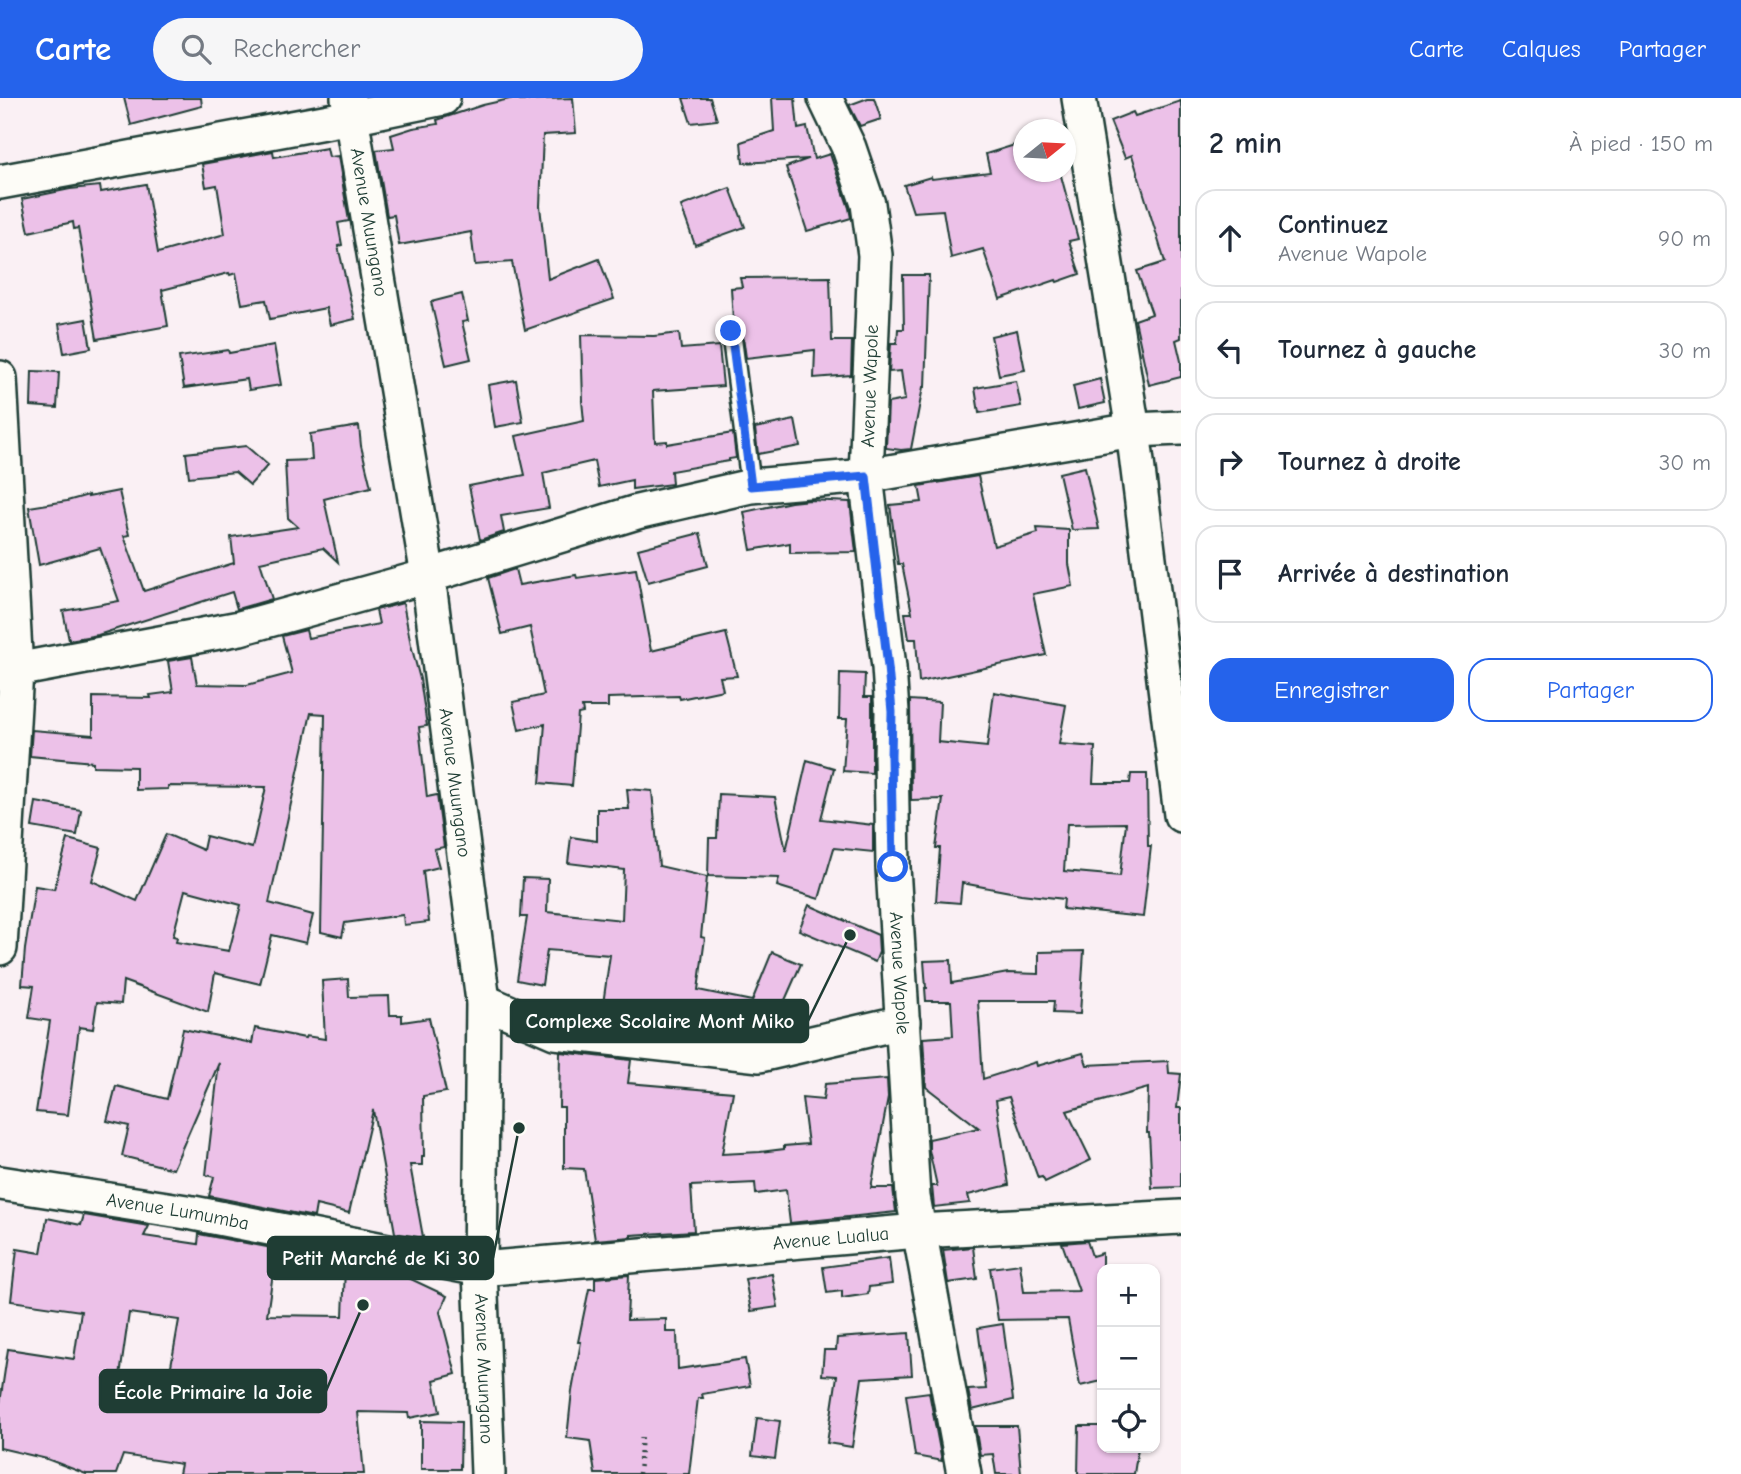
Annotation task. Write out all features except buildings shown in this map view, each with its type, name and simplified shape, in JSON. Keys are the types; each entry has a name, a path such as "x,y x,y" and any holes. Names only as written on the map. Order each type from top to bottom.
{"street":[{"path":"0,181 350,108 443,98"},
{"name":"Avenue Wapole","path":"825,98 849,148 868,204 875,255 866,476 892,712 893,867 913,1197 964,1474"},
{"path":"1079,98 1133,430 1181,815"},
{"name":"Avenue Muungano","path":"350,108 428,576 483,1001 480,1269 488,1474"},
{"path":"0,378 8,672 0,948"},
{"path":"8,672 240,628 428,576 638,512 751,486 866,476 1133,430 1181,428"},
{"path":"483,1001 555,1032 760,1055 903,1022"},
{"name":"Avenue Lumumba","path":"0,1183 193,1213 480,1269"},
{"name":"Avenue Lualua","path":"480,1269 918,1231 1181,1217"}],"lane":[{"path":"731,331 751,486"}],"path":[{"path":"639,1474 642,1434"}],"place":[{"name":"Complexe Scolaire Mont Miko","path":"850,935"},
{"name":"Petit Marché de Ki 30","path":"519,1128"},
{"name":"École Primaire la Joie","path":"363,1305"}],"route":[{"path":"731,331 751,486 866,476 892,712 893,867"}]}
